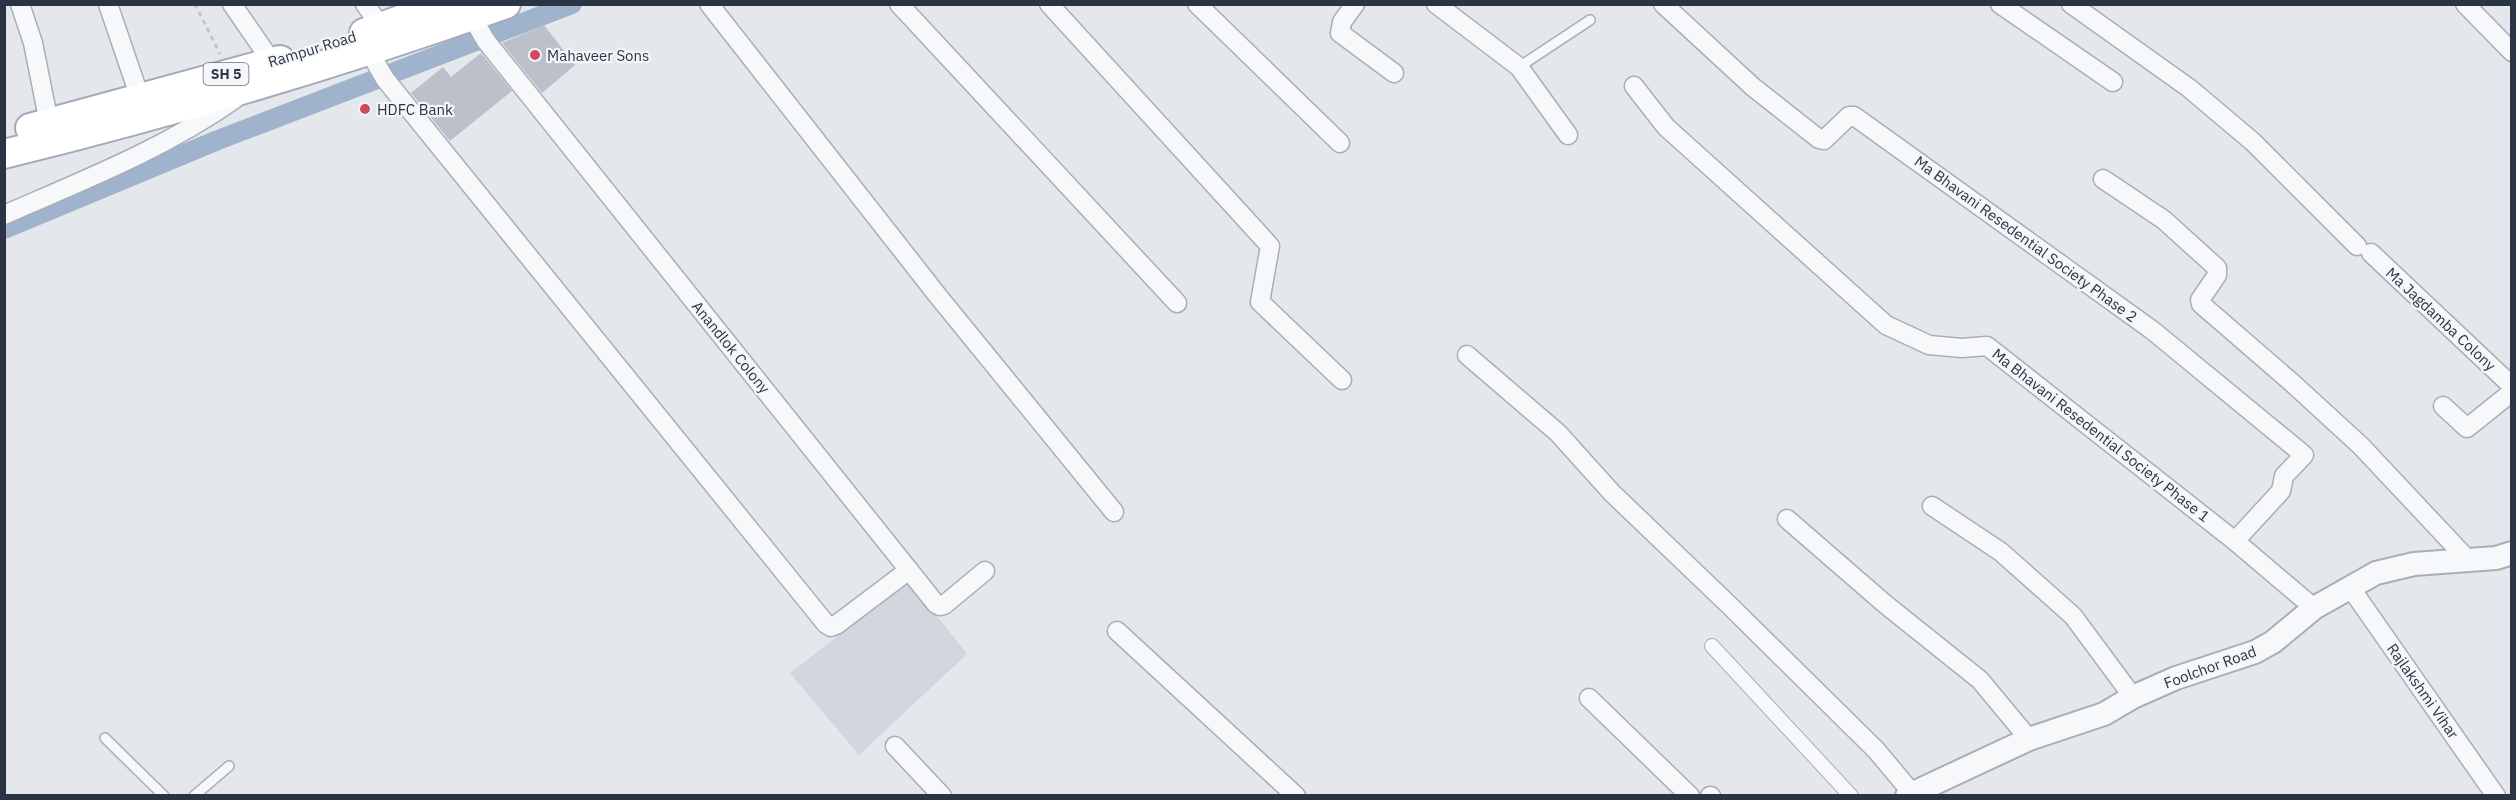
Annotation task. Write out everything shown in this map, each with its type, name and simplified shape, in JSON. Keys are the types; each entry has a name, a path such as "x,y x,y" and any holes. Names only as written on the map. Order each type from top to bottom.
{"main road":[{"name":"Rampur Road","path":"4,135 140,98 239,81 272,62 376,47 444,4"},
{"path":"4,154 121,125 239,81 376,47 480,31 506,4"}],"street":[{"path":"20,4 33,43 49,123"},
{"path":"108,4 140,98"},
{"path":"232,4 272,62"},
{"path":"709,4 782,100 938,296 1114,512"},
{"path":"898,4 1177,303"},
{"path":"1049,4 1270,246 1260,302 1342,380"},
{"path":"1197,4 1340,143"},
{"path":"1355,4 1342,22 1340,33 1394,72"},
{"path":"1436,4 1519,67 1568,135"},
{"name":"Ma Bhavani Resedential Society Phase 2","path":"1663,4 1753,87 1819,139 1824,140 1849,116 1854,116 2152,330 2304,455 2284,476 2281,491 2235,541"},
{"path":"2000,4 2113,82"},
{"name":"Ma Jagdamba Colony","path":"2071,4 2189,88 2253,142 2511,386"},
{"path":"2465,4 2511,52"},
{"name":"Anandlok Colony","path":"480,31 940,606 985,572"},
{"path":"376,47 826,624 831,627 836,625 909,570"},
{"path":"4,215 151,151 202,122 239,81"},
{"name":"Ma Bhavani Resedential Society Phase 1","path":"1634,86 1666,127 1886,325 1929,345 1962,348 1987,346 2235,541 2314,608"},
{"path":"2103,179 2164,220 2217,268 2217,275 2200,300 2200,304 2361,446 2469,561"},
{"path":"1467,355 1558,433 1612,493 1868,742 1923,792"},
{"path":"2443,406 2467,428 2511,392"},
{"path":"1932,506 2001,552 2073,616 2133,698"},
{"path":"1787,519 1885,604 1980,680 2029,739"},
{"name":"Foolchor Road","path":"1923,792 2029,739 2104,714 2176,678 2254,652 2273,642 2314,608 2376,573 2414,564 2496,558 2511,553"},
{"name":"Rajlakshmi Vihar","path":"2350,587 2496,795"},
{"path":"1116,631 1296,795"},
{"path":"1712,646 1851,795"},
{"path":"1588,698 1690,795"},
{"path":"895,746 942,795"}],"lane":[{"path":"1519,67 1590,20"},
{"path":"105,738 164,795"},
{"path":"194,795 230,766"}],"path":[{"path":"195,4 239,81"}],"shaded area":[{"path":"909,581 967,654 859,755 790,673"}],"building":[{"name":"Mahaveer Sons","path":"544,25 575,65 542,93 502,43"},
{"path":"481,53 512,91 450,141 411,93 443,67 451,77"}],"waterway":[{"path":"4,229 218,140 572,4"}],"place":[{"name":"Mahaveer Sons","path":"535,55"},
{"name":"HDFC Bank","path":"365,109"}]}
